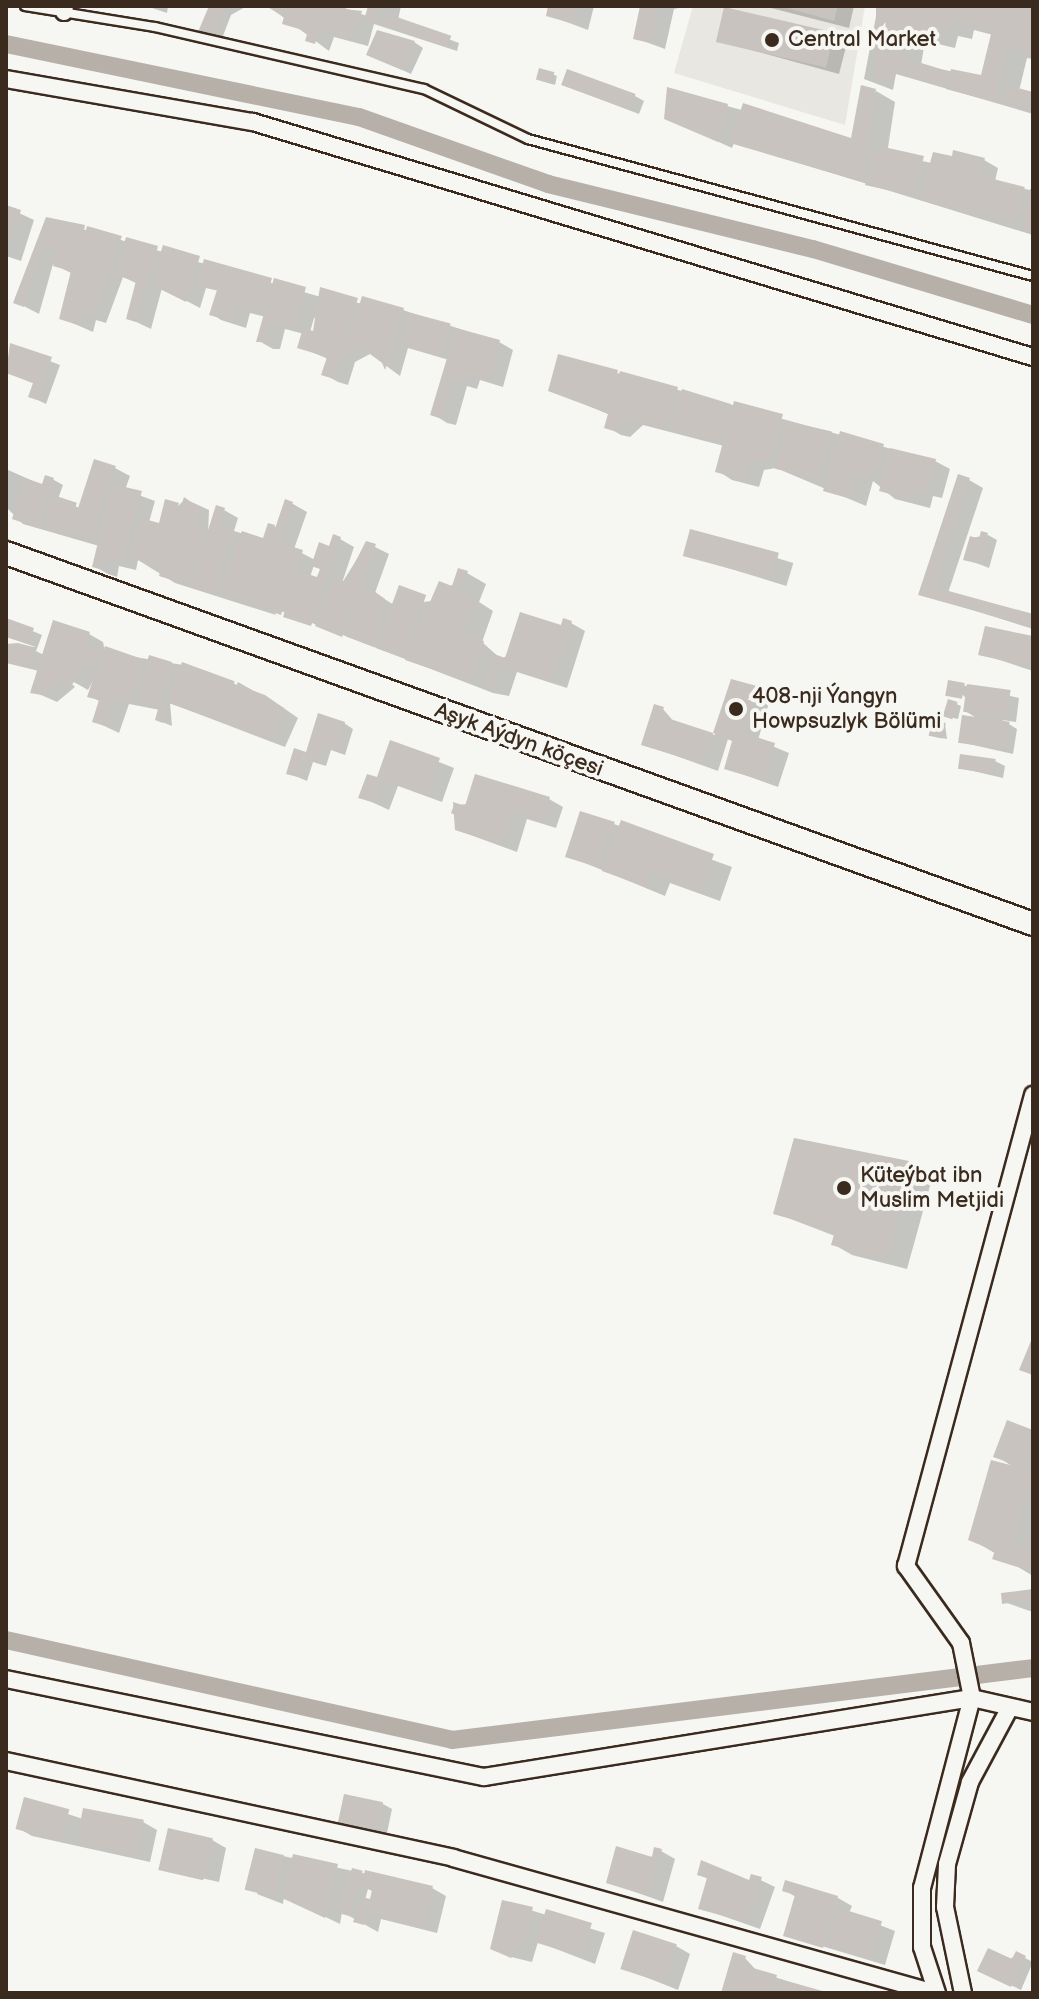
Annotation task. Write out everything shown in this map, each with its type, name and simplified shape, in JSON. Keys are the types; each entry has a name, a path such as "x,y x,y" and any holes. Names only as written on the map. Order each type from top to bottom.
{"main road":[{"name":"Aşyk Aýdyn köçesi","path":"6,553 1033,924"}],"street":[{"path":"6,79 253,122 1033,357"},
{"path":"936,1993 922,1947 922,1888 972,1698 961,1643 906,1566 1028,1133 1033,1095"},
{"path":"6,1679 484,1777 972,1698 1008,1711 1033,1712"},
{"path":"963,1993 945,1907 947,1864 970,1782 1008,1711"},
{"path":"6,1761 453,1858 936,1993"}],"lane":[{"path":"25,6 64,9 424,89 528,139 1033,276"}],"shaded area":[{"name":"Central Market","path":"693,6 865,6 845,125 674,73"}],"building":[{"path":"209,6 233,6 222,11 211,37 198,32"},
{"path":"266,6 313,6 306,31 282,24 284,17"},
{"path":"316,6 362,11 353,40 319,30 315,44 305,41"},
{"path":"368,6 380,6 375,23 364,20"},
{"path":"548,6 578,6 574,24 546,16"},
{"path":"640,6 659,6 650,43 633,39"},
{"path":"780,6 838,6 834,21"},
{"path":"876,6 893,6 893,81 876,81"},
{"path":"897,6 1033,6 1033,54 1008,48 995,102 946,89 951,69 981,75 992,30 955,20 953,29 939,26 936,38 906,31 902,57 947,71 943,86 885,70"},
{"path":"724,7 834,32 826,67 716,42"},
{"path":"385,13 451,36 447,47 381,24"},
{"path":"377,30 415,41 402,70 366,55"},
{"path":"539,68 554,72 551,84 536,80"},
{"path":"567,69 636,94 630,110 561,85"},
{"path":"861,85 876,89 862,182 730,143 743,103 851,138"},
{"path":"1006,85 1033,92 1033,109 1002,102"},
{"path":"667,87 728,104 718,142 664,119"},
{"path":"884,147 924,156 914,196 865,185 873,151"},
{"path":"953,150 985,158 971,212 920,200 933,152 952,156"},
{"path":"981,176 1025,187 1016,223 972,212"},
{"path":"1030,189 1033,189 1033,233 1022,231"},
{"path":"6,205 21,210 7,255 6,255"},
{"path":"46,217 85,225 79,255 87,226 122,236 91,317 82,314 78,325 59,319 75,255 70,271 53,266 57,251 42,246 24,307 13,303"},
{"path":"126,237 158,246 136,322 126,319 136,281 115,275"},
{"path":"163,245 200,256 186,302 150,284"},
{"path":"204,259 272,278 262,313 236,306 232,322 222,319 232,278 220,318 209,315 217,290 197,284"},
{"path":"274,278 306,287 295,329 271,322 265,342 256,342"},
{"path":"320,287 358,298 334,379 321,375 327,357 297,348 303,328 313,331"},
{"path":"362,296 404,308 385,370 379,355 355,348 344,358"},
{"path":"411,313 451,324 442,356 402,346"},
{"path":"456,328 500,340 489,380 466,374 463,383 453,380 442,419 430,415"},
{"path":"10,343 52,357 37,400 28,397 33,383 6,373"},
{"path":"558,354 618,370 607,413 548,391"},
{"path":"620,371 678,387 666,429 628,418 614,431 604,428"},
{"path":"682,389 731,404 719,442 670,427"},
{"path":"734,401 783,414 771,459 750,462 745,480 715,472"},
{"path":"786,421 832,432 821,479 775,469"},
{"path":"840,431 884,444 874,479 858,475 851,499 823,491"},
{"path":"890,448 936,459 928,492 919,490 916,501 879,491"},
{"path":"94,459 116,466 91,542 69,535"},
{"path":"958,474 970,478 934,587 1033,614 1033,627 918,595"},
{"path":"45,475 54,478 38,528 12,519 25,478 42,484"},
{"path":"112,484 142,491 121,563 105,559 103,570 92,567"},
{"path":"53,495 77,503 66,536 42,528"},
{"path":"184,497 199,508 193,527 205,531 188,585 159,576 162,566 130,558 141,518 159,523 165,499 179,503 165,556"},
{"path":"285,499 293,502 280,543 303,550 281,615 217,592 242,531 263,538 268,523 275,525 261,570"},
{"path":"216,505 225,508 221,521 233,530 213,594 190,587"},
{"path":"690,529 779,553 772,580 683,556"},
{"path":"981,531 988,533 980,564 963,560 970,536 979,539"},
{"path":"333,534 341,537 311,626 283,617 298,571 317,577 320,569 311,566 319,542 329,546"},
{"path":"366,541 376,544 342,637 315,626 333,577 345,582"},
{"path":"458,568 468,571 460,593 475,598 462,634 484,641 473,683 405,660 439,581 452,586"},
{"path":"364,584 385,599 374,647 345,636"},
{"path":"399,585 426,595 403,658 376,648"},
{"path":"520,612 561,625 563,618 572,621 552,682 502,665 494,689 484,686 494,654 505,658"},
{"path":"6,618 34,628 28,644 6,636"},
{"path":"53,620 90,632 86,643 101,648 94,669 79,664 73,684 60,680 42,695 30,693"},
{"path":"985,626 1033,636 1033,667 978,655"},
{"path":"6,644 33,647 28,667 6,662"},
{"path":"105,646 145,660 130,703 115,697 105,726 92,722 99,700 87,697"},
{"path":"149,655 172,662 159,706 167,708 163,723 155,720 158,709 135,702"},
{"path":"182,662 235,681 220,722 167,702"},
{"name":"408-nji Ýangyn Howpsuzlyk Bölümi","path":"731,679 757,686 743,733 775,743 764,781 724,769 732,741 713,733"},
{"path":"948,680 965,683 962,699 945,696"},
{"path":"238,682 284,708 271,741 222,721"},
{"path":"967,684 1011,690 1007,718 963,712"},
{"path":"948,699 958,702 952,719 943,716"},
{"path":"654,704 664,707 661,716 713,733 703,764 641,745"},
{"path":"318,713 345,722 336,751 322,747 317,762 304,758 298,777 286,774 294,748 306,752"},
{"path":"962,715 1010,722 1006,749 958,743"},
{"path":"932,720 946,723 942,739 929,736"},
{"path":"390,740 440,758 427,795 383,780 375,803 358,798 367,774 377,777"},
{"path":"960,754 996,759 994,774 958,769"},
{"path":"475,774 550,797 542,821 513,812 502,845 455,830 453,802 465,806"},
{"path":"580,811 615,822 594,866 565,857"},
{"path":"621,820 714,854 700,891 651,873 646,887 602,871"},
{"name":"Küteýbat ibn Muslim Metjidi","path":"794,1138 914,1162 888,1260 831,1245 835,1231 773,1214"},
{"path":"1033,1336 1033,1375 1019,1370"},
{"path":"1007,1420 1033,1430 1024,1468 993,1457"},
{"path":"991,1460 1033,1471 1013,1544 1033,1550 1033,1572 992,1559 995,1551 968,1540"},
{"path":"1033,1589 1033,1599 1002,1604 1001,1593"},
{"path":"344,1794 383,1802 376,1836 337,1827"},
{"path":"24,1797 69,1809 61,1841 15,1829"},
{"path":"83,1808 144,1820 137,1855 76,1843"},
{"path":"168,1828 213,1838 203,1880 158,1870"},
{"path":"616,1846 652,1857 654,1847 662,1849 648,1896 606,1883"},
{"path":"255,1848 284,1855 274,1897 245,1890"},
{"path":"293,1854 338,1864 325,1918 282,1898"},
{"path":"701,1860 749,1880 751,1874 762,1877 746,1922 698,1909 707,1878 697,1875"},
{"path":"352,1868 363,1871 350,1916 340,1913"},
{"path":"365,1870 433,1886 423,1926 367,1913 364,1925 353,1922 362,1897 370,1899 372,1890 361,1887"},
{"path":"785,1880 838,1896 823,1948 783,1936 795,1895 782,1891"},
{"path":"502,1900 533,1907 525,1943 511,1958 490,1949"},
{"path":"839,1908 882,1921 870,1959 827,1946"},
{"path":"546,1909 592,1923 582,1957 536,1942"},
{"path":"633,1930 677,1944 664,1983 620,1969"},
{"path":"988,1948 1012,1959 1016,1951 1026,1956 1011,1987 977,1971"},
{"path":"733,1952 746,1956 743,1965 777,1975 772,1993 721,1993"},
{"path":"780,1979 826,1992 826,1993 776,1993"}],"waterway":[{"path":"6,44 359,117 548,184 813,249 1033,315"},
{"path":"6,1640 452,1740 1033,1668"}],"place":[{"name":"Central Market","path":"772,40"},
{"name":"408-nji Ýangyn Howpsuzlyk Bölümi","path":"736,709"},
{"name":"Küteýbat ibn Muslim Metjidi","path":"844,1188"}]}
